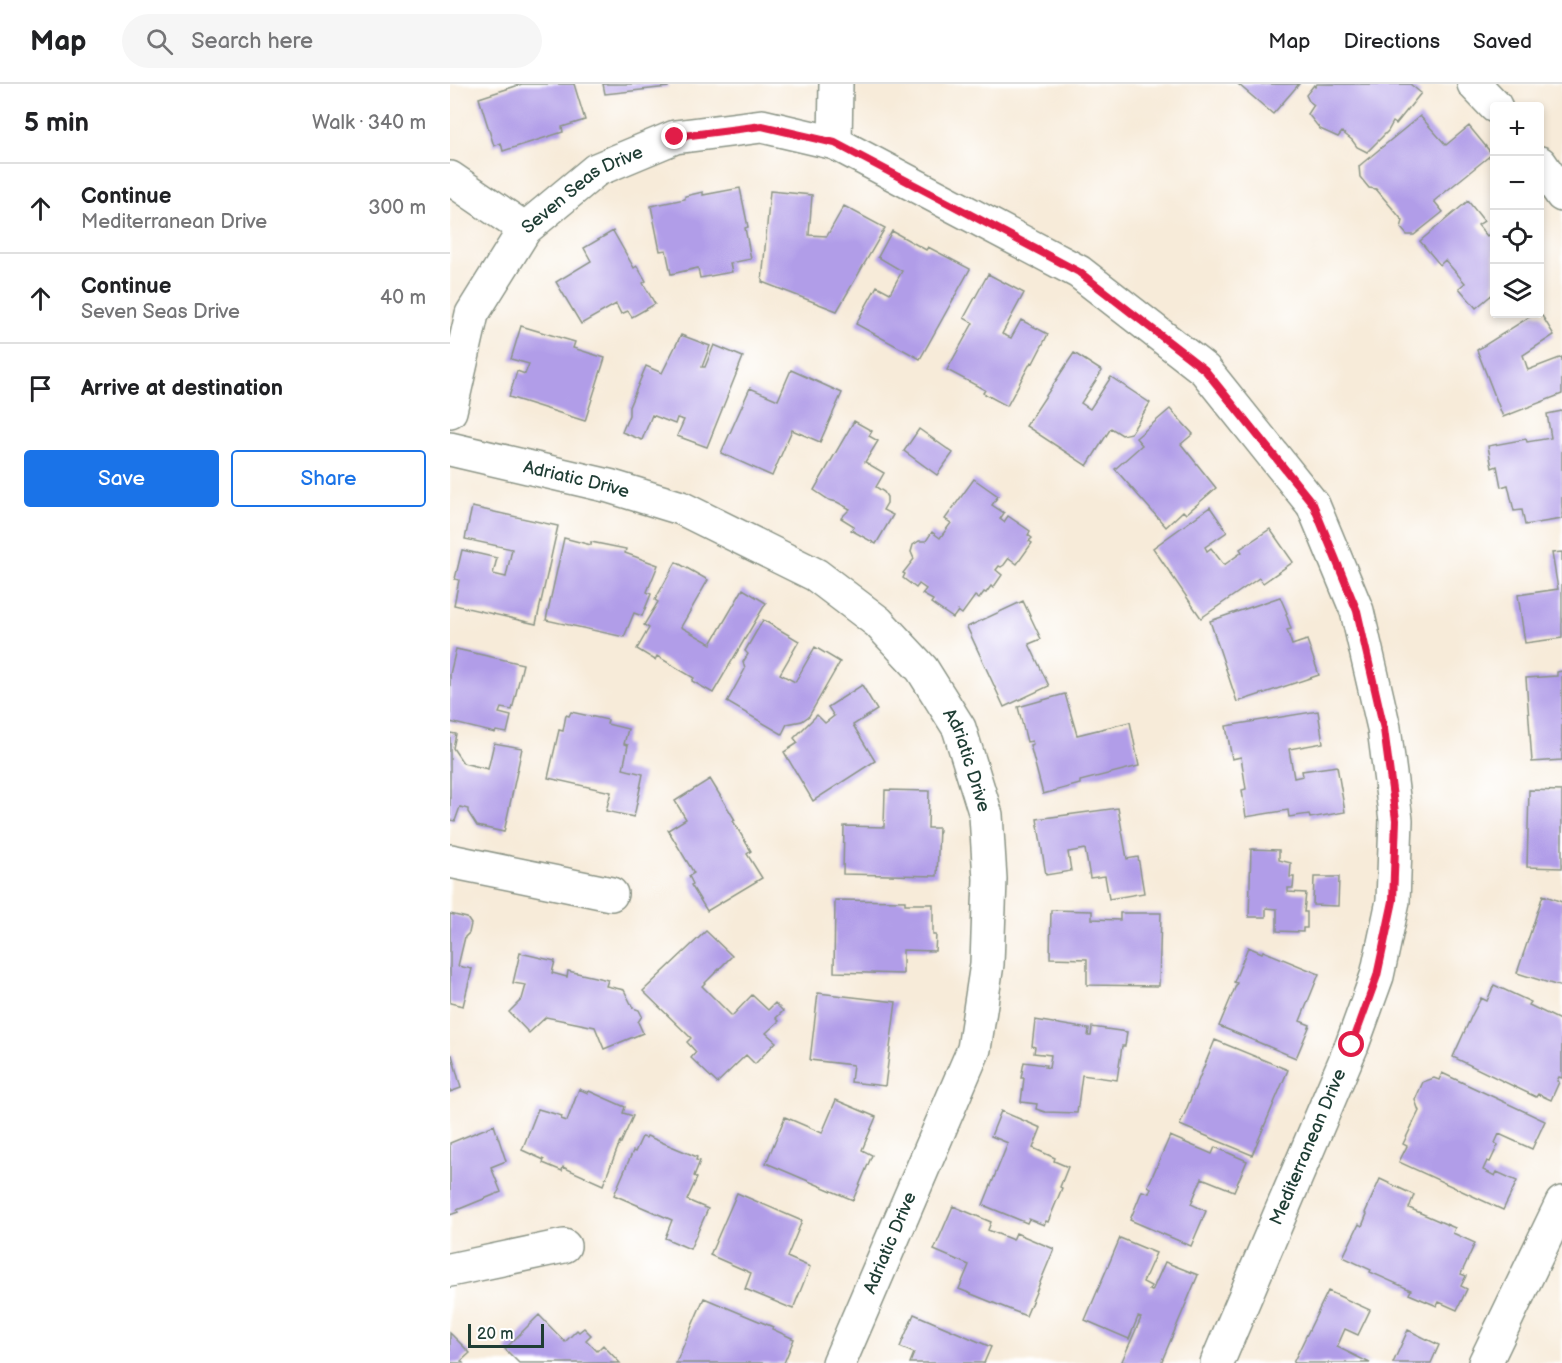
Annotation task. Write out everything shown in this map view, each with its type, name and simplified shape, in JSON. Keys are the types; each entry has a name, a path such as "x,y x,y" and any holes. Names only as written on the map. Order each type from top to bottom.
{"street":[{"path":"835,143 836,84"},
{"path":"1474,84 1491,102"},
{"name":"Seven Seas Drive","path":"450,411 472,314 525,229 596,170 675,137 762,126 835,143"},
{"name":"Mediterranean Drive","path":"835,143 1079,272 1205,370 1313,504 1357,611 1384,729 1396,820 1393,901 1377,976 1355,1036 1216,1363"},
{"path":"1544,170 1562,195"},
{"path":"450,178 525,229"},
{"name":"Adriatic Drive","path":"450,449 609,486 681,507 816,575 878,622 922,669 959,729 986,815 990,879 987,964 974,1049 839,1363"},
{"path":"450,861 611,894"},
{"path":"1485,1363 1562,1203"},
{"path":"450,1270 564,1246"}],"building":[{"path":"522,84 574,84 585,120 562,127 563,132 503,151 501,143 494,146 479,98"},
{"path":"603,84 668,84 668,87 605,94"},
{"path":"1238,84 1299,84 1273,114"},
{"path":"1317,84 1410,84 1421,93 1396,124 1393,122 1388,131 1367,152 1357,147 1342,132 1338,137 1320,129 1308,114 1314,105 1306,95"},
{"path":"1420,116 1446,145 1469,126 1490,152 1490,156 1434,201 1443,212 1414,235 1407,235 1401,228 1403,221 1376,189 1369,188 1360,177 1359,166"},
{"path":"740,188 748,227 745,228 751,259 730,263 732,272 700,278 698,268 671,274 666,250 660,251 651,206 685,199 685,196 703,192 703,195"},
{"path":"770,191 812,195 809,235 827,236 844,206 885,228 837,311 762,282"},
{"path":"1468,201 1484,221 1478,225 1487,236 1490,233 1490,296 1476,308 1459,288 1465,283 1445,260 1440,265 1420,241"},
{"path":"613,231 634,268 637,266 646,281 643,283 655,304 632,317 628,311 621,314 616,304 581,324 556,282 591,261 584,248"},
{"path":"892,231 926,250 928,247 970,269 920,359 856,324 877,286 890,293 902,271 878,257"},
{"path":"988,274 1024,293 1002,334 1011,338 1021,320 1048,334 1007,406 983,393 985,390 947,370 973,323 964,318"},
{"path":"1528,318 1543,318 1554,335 1523,355 1528,370 1562,357 1562,394 1503,417 1477,350"},
{"path":"521,326 575,342 573,348 605,358 585,421 509,397 517,371 525,374 529,364 511,359"},
{"path":"681,335 710,346 702,367 705,367 714,345 743,357 707,447 677,436 684,420 677,418 675,424 652,415 642,440 622,432 629,415 629,407 646,366 662,373"},
{"path":"1074,353 1102,371 1081,403 1090,409 1111,377 1150,403 1131,433 1122,435 1111,428 1087,466 1026,426"},
{"path":"791,370 842,393 820,442 792,430 772,476 721,453 750,388 778,400"},
{"path":"1170,409 1193,434 1181,444 1216,488 1186,514 1183,511 1166,527 1115,469 1142,445 1136,438"},
{"path":"1562,411 1562,519 1525,525 1522,510 1514,511 1508,485 1501,487 1497,466 1492,468 1488,446 1526,439 1527,442 1551,438 1547,414"},
{"path":"854,421 872,431 869,436 878,441 865,462 884,473 876,487 887,497 883,510 893,515 876,544 851,530 854,526 841,518 850,509 829,500 814,490"},
{"path":"919,429 953,453 937,475 904,451"},
{"path":"974,479 998,496 992,505 1004,513 1000,519 1004,522 1008,516 1030,531 1028,535 1032,538 1029,541 1032,543 1017,564 1009,558 1004,565 999,566 996,570 1002,575 993,588 991,586 979,599 975,596 962,614 958,611 953,618 931,603 933,600 922,594 926,589 919,584 916,588 903,578 905,574 903,573 914,559 911,552 913,545 919,541 926,541 932,532 940,538 951,523 945,519"},
{"path":"472,507 558,526 536,624 454,605 459,580 455,579 462,550 497,558 493,574 506,577 512,549 465,539"},
{"path":"1210,507 1227,532 1205,547 1207,551 1211,548 1224,565 1242,552 1240,549 1270,529 1293,562 1263,583 1259,578 1201,618 1153,548"},
{"path":"564,538 591,545 591,542 626,549 625,553 658,565 647,592 651,594 642,616 634,613 624,637 546,620"},
{"path":"1562,552 1562,638 1525,643 1518,595 1558,589 1552,553"},
{"path":"676,562 708,580 681,627 711,644 743,589 766,603 713,693 692,681 694,678 657,656 655,660 637,649 649,628 644,625 658,602 655,600"},
{"path":"1280,597 1291,629 1287,630 1292,645 1307,640 1319,675 1237,702 1210,621"},
{"path":"1023,601 1041,639 1029,644 1049,686 1004,707 967,627"},
{"path":"763,620 799,641 780,674 795,682 815,647 840,662 809,716 802,721 787,724 782,734 727,702 745,669 743,662 748,654 745,651"},
{"path":"456,649 523,664 512,710 501,708 499,713 511,716 507,733 496,731 495,733 450,722 450,674"},
{"path":"1562,671 1562,760 1532,762 1526,678 1557,676 1557,672"},
{"path":"862,685 877,710 853,725 875,761 813,801 784,752 798,743 794,738 817,715 825,723 834,716 828,707"},
{"path":"1065,694 1077,735 1130,722 1139,766 1080,781 1080,784 1043,794 1030,745 1033,744 1032,741 1027,742 1018,707"},
{"path":"1318,711 1323,743 1289,749 1294,778 1303,776 1302,771 1337,766 1345,812 1310,818 1309,814 1289,817 1288,810 1246,817 1242,790 1246,789 1241,757 1232,759 1226,726"},
{"path":"571,712 608,720 607,724 628,729 624,744 628,745 623,769 643,774 634,817 606,811 611,792 548,778 559,730 563,731 566,715 569,716"},
{"path":"450,733 456,734 453,748 463,763 488,769 494,743 522,748 504,832 477,826 468,809 460,807 455,821 450,820"},
{"path":"710,779 735,820 733,821 751,851 747,854 762,878 707,911 691,885 693,884 689,876 694,873 668,830 686,819 675,801"},
{"path":"885,790 929,791 928,828 939,828 937,876 843,874 844,826 884,827"},
{"path":"1529,790 1562,791 1562,868 1527,867"},
{"path":"1118,808 1127,859 1138,857 1144,893 1109,899 1105,876 1090,878 1085,849 1068,852 1071,871 1046,875 1037,819"},
{"path":"1251,849 1279,850 1279,860 1291,863 1290,877 1294,877 1293,888 1288,888 1288,892 1306,893 1304,912 1307,912 1307,928 1303,928 1303,932 1277,931 1277,909 1266,908 1266,917 1249,917"},
{"path":"1314,877 1339,877 1338,906 1313,905"},
{"path":"1543,895 1562,902 1562,987 1517,973"},
{"path":"835,900 905,901 905,904 933,904 935,951 903,950 903,974 834,972"},
{"path":"1051,910 1092,911 1092,919 1120,920 1120,913 1161,913 1159,986 1087,985 1087,959 1050,958"},
{"path":"450,914 467,918 471,924 469,933 465,937 458,966 472,969 463,1006 450,1003"},
{"path":"706,931 732,956 702,986 732,1016 752,995 768,1010 775,1003 783,1011 776,1018 779,1021 766,1033 776,1042 755,1064 746,1055 717,1083 691,1058 696,1052 687,1042 691,1038 643,991"},
{"path":"1248,947 1319,974 1300,1021 1310,1025 1296,1058 1219,1026 1237,983 1234,982"},
{"path":"520,953 555,961 552,973 567,977 568,971 608,980 606,986 624,990 633,1008 639,1010 642,1016 638,1022 643,1033 604,1049 595,1027 546,1017 529,1033 509,1012 522,999 526,985 513,983"},
{"path":"1494,985 1531,1002 1529,1005 1562,1021 1562,1078 1559,1077 1557,1081 1559,1082 1551,1100 1538,1094 1536,1097 1453,1057 1481,998 1487,1001"},
{"path":"818,993 896,1002 885,1086 851,1082 853,1065 810,1060"},
{"path":"1035,1020 1089,1029 1088,1036 1091,1036 1092,1027 1127,1032 1125,1046 1122,1046 1117,1080 1082,1075 1077,1113 1045,1112 1036,1109 1037,1104 1021,1102 1024,1062 1046,1065 1045,1067 1049,1068 1051,1055 1034,1053 1035,1047 1032,1046"},
{"path":"1215,1040 1288,1070 1252,1155 1180,1125"},
{"path":"452,1055 461,1088 450,1092 450,1056"},
{"path":"1442,1073 1545,1121 1532,1149 1499,1134 1495,1143 1498,1145 1490,1162 1487,1161 1483,1170 1495,1176 1497,1172 1517,1181 1503,1210 1399,1162 1407,1146 1403,1144 1419,1111 1415,1100 1423,1082 1434,1078 1439,1080"},
{"path":"579,1089 625,1107 623,1113 633,1116 603,1185 563,1167 562,1171 543,1163 544,1160 522,1150 538,1109 562,1116 561,1119 567,1121"},
{"path":"836,1100 876,1117 862,1150 872,1155 853,1200 766,1163 785,1117 822,1133"},
{"path":"1001,1111 1041,1128 1033,1148 1068,1167 1048,1222 1046,1221 1044,1225 1029,1219 1027,1223 983,1205 1008,1143 991,1136"},
{"path":"494,1125 506,1161 491,1167 501,1192 450,1215 450,1143"},
{"path":"647,1136 697,1157 696,1160 700,1161 694,1176 697,1178 687,1200 708,1209 690,1249 665,1238 672,1220 614,1195 633,1151 635,1152 642,1137"},
{"path":"1170,1136 1212,1154 1215,1147 1247,1161 1234,1191 1202,1178 1191,1204 1206,1211 1191,1246 1130,1220 1142,1191 1149,1193 1151,1188 1148,1186"},
{"path":"1380,1179 1414,1195 1409,1208 1455,1228 1453,1233 1475,1243 1461,1274 1466,1276 1461,1286 1467,1289 1457,1310 1439,1302 1437,1306 1409,1294 1411,1290 1343,1257 1359,1224 1362,1226 1367,1214 1365,1213"},
{"path":"737,1193 802,1221 787,1257 810,1267 793,1309 745,1289 751,1273 710,1255"},
{"path":"953,1206 991,1222 988,1230 1013,1240 1016,1233 1054,1249 1026,1316 959,1289 969,1265 934,1250"},
{"path":"1120,1238 1156,1253 1143,1282 1151,1286 1149,1290 1152,1291 1165,1262 1198,1275 1161,1363 1122,1361 1141,1318 1138,1317 1129,1339 1085,1320"},
{"path":"1328,1291 1370,1310 1358,1335 1345,1329 1337,1347 1370,1363 1293,1363"},
{"path":"704,1298 773,1327 772,1329 794,1339 784,1363 676,1363"},
{"path":"914,1314 991,1347 984,1363 910,1363 914,1353 900,1347"},
{"path":"539,1315 565,1342 577,1330 579,1332 584,1328 591,1335 586,1340 597,1351 603,1345 620,1363 519,1363 505,1349"},
{"path":"1408,1330 1439,1345 1431,1363 1393,1363"},
{"path":"450,1333 470,1353 461,1361 463,1363 450,1363"}],"route":[{"path":"675,137 762,126 835,143 1079,272 1205,370 1313,504 1357,611 1384,729 1396,820 1393,901 1377,976 1352,1045"}]}
